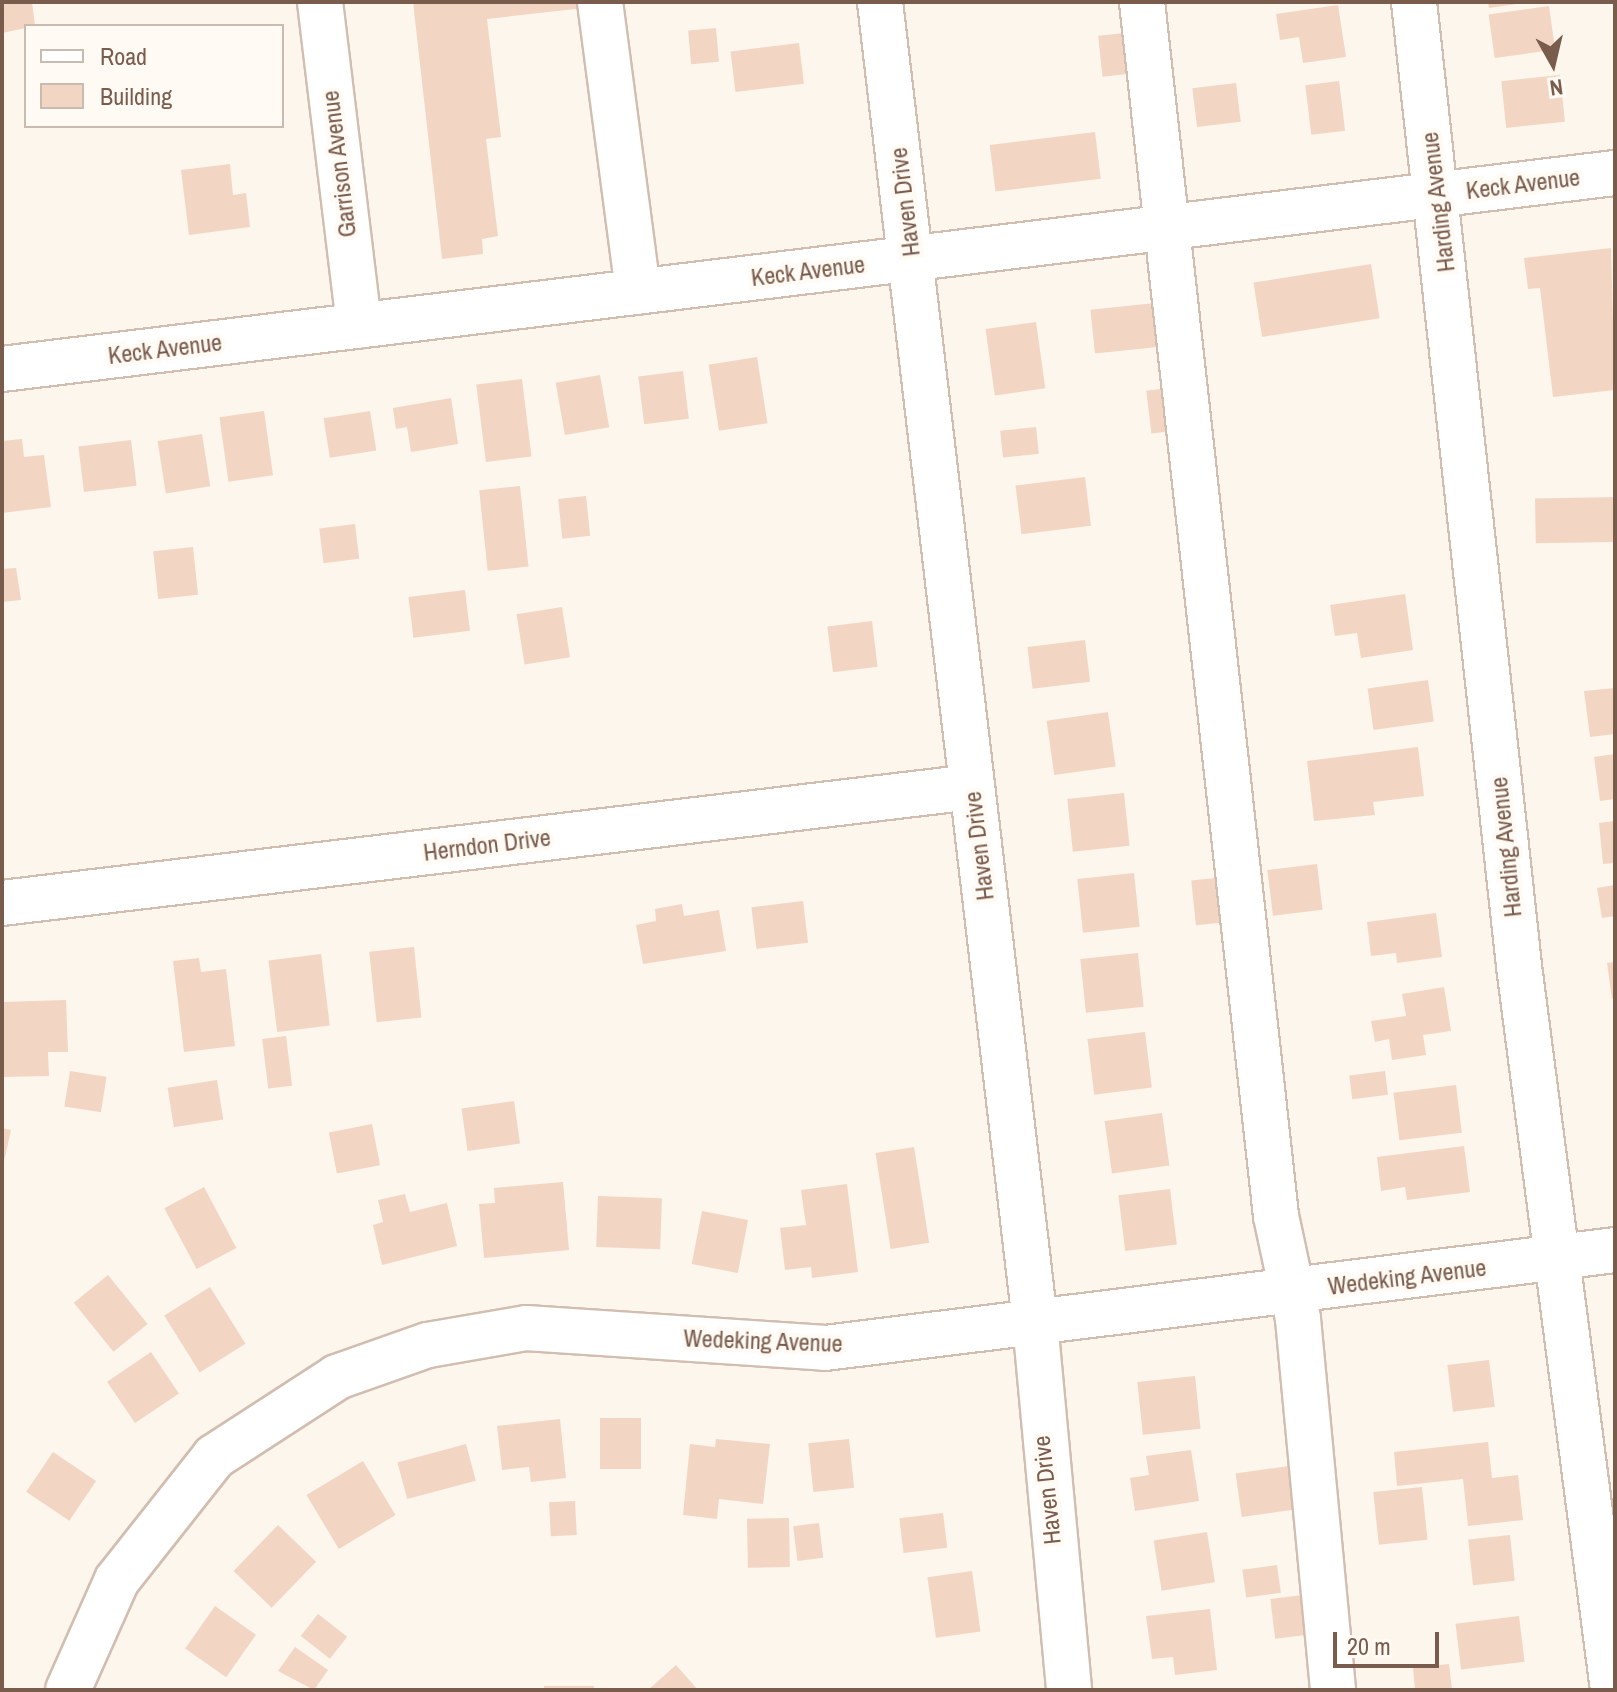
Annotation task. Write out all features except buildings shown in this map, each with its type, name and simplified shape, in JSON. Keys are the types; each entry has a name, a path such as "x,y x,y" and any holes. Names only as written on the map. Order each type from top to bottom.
{"street":[{"name":"Garrison Avenue","path":"320,2 359,326"},
{"path":"600,2 638,292"},
{"name":"Haven Drive","path":"880,2 1035,1322 1069,1690"},
{"path":"1142,2 1287,1292 1298,1319 1333,1690"},
{"name":"Harding Avenue","path":"1414,2 1558,1257 1613,1690"},
{"name":"Keck Avenue","path":"2,369 1615,173"},
{"name":"Herndon Drive","path":"2,903 972,787"},
{"name":"Wedeking Avenue","path":"68,1690 117,1580 214,1457 337,1377 378,1359 526,1328 825,1348 1615,1250"}]}
